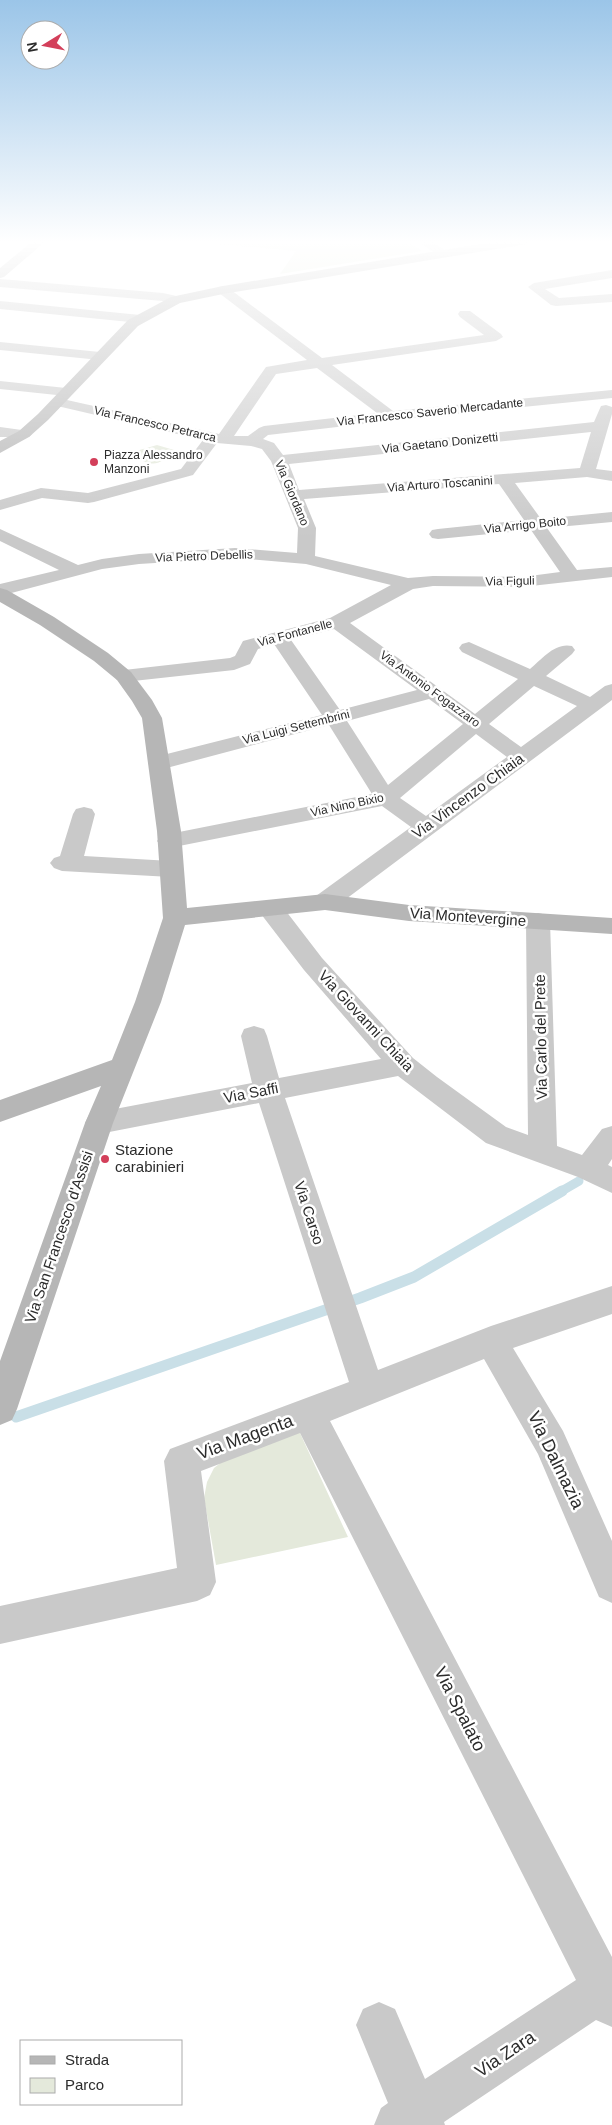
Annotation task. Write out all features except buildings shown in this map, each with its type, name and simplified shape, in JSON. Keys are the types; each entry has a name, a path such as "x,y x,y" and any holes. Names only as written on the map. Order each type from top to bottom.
{"street":[{"path":"3,349 15,339"},
{"path":"0,448 24,434 116,339"},
{"path":"288,339 390,416"},
{"path":"0,505 41,493 88,498 187,472 218,439 271,370 481,339"},
{"path":"3,349 100,356"},
{"name":"Via Francesco Petrarca","path":"0,385 62,397 218,439 252,441"},
{"path":"589,467 611,394"},
{"name":"Via Francesco Saverio Mercadante","path":"252,441 264,431 415,413 611,394"},
{"path":"415,413 438,443"},
{"name":"Via Gaetano Donizetti","path":"280,460 601,426"},
{"path":"0,432 24,434"},
{"name":"Via Giordano","path":"252,441 268,446 280,460 308,528 306,559"},
{"path":"589,467 612,463"},
{"path":"589,467 612,476"},
{"name":"Via Arturo Toscanini","path":"294,495 504,478 589,467"},
{"path":"504,478 572,576"},
{"name":"Via Arrigo Boito","path":"438,534 612,517"},
{"path":"0,534 74,570"},
{"name":"Via Pietro Debellis","path":"0,590 74,570 140,559 226,553 267,554 306,559 408,584"},
{"name":"Via Figuli","path":"408,584 433,581 522,582 612,572"},
{"name":"Via Fontanelle","path":"124,676 234,664 242,660 250,645 338,622 408,584"},
{"path":"0,594 101,657 124,676 142,700 152,718 169,841 174,918"},
{"name":"Via Antonio Fogazzaro","path":"338,622 521,757"},
{"path":"279,637 334,717 386,798 427,826"},
{"path":"469,648 591,705"},
{"name":"Via Nino Bixio","path":"169,841 386,798 565,650"},
{"name":"Via Luigi Settembrini","path":"158,763 434,692"},
{"name":"Via Vincenzo Chiaia","path":"325,902 611,692"},
{"path":"84,814 66,863 171,869"},
{"name":"Via Montevergine","path":"174,918 325,902 409,914 612,926"},
{"name":"Via Giovanni Chiaia","path":"270,908 313,964 403,1065 496,1136 600,1175"},
{"name":"Via San Francesco d'Assisi","path":"0,1409 99,1124 148,1002 174,918"},
{"name":"Via Carlo del Prete","path":"538,921 543,1153"},
{"name":"Via Carso","path":"254,1036 268,1090 368,1389"},
{"name":"Via Saffi","path":"99,1124 403,1065"},
{"path":"0,1111 123,1067"},
{"path":"600,1175 612,1137"},
{"name":"Via Magenta","path":"0,1625 197,1582 182,1461 308,1414 491,1341 612,1300"},
{"name":"Via Dalmazia","path":"491,1341 551,1442 612,1584"},
{"name":"Via Spalato","path":"308,1414 609,1991"},
{"name":"Via Zara","path":"412,2121 609,1991"},
{"path":"379,2026 412,2121"}],"green space":[{"path":"157,445 174,450 164,460 154,464 132,456 136,451"},
{"path":"299,1431 348,1537 216,1565 204,1498 207,1482 214,1468 228,1457"}],"waterway":[{"path":"560,1192 579,1181"},
{"path":"16,1417 360,1298 414,1277 562,1191"}],"place":[{"name":"Piazza Alessandro Manzoni","path":"94,462"},
{"name":"Stazione carabinieri","path":"105,1159"}]}
